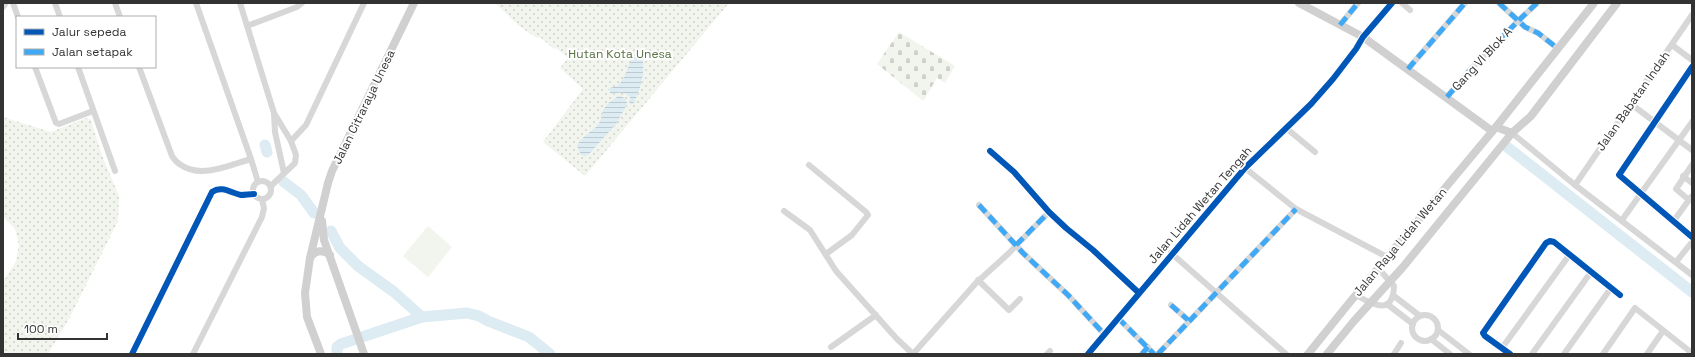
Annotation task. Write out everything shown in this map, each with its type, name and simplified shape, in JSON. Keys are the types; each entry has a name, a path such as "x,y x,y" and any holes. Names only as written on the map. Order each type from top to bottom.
{"main road":[{"name":"Jalan Citraraya Unesa","path":"321,354 308,317 305,305 305,293 310,258 332,171 414,3"},
{"path":"1299,3 1363,37 1494,129 1512,133"},
{"name":"Jalan Raya Lidah Wetan","path":"1308,354 1494,129 1594,3"},
{"name":"Jalan Raya Lidah Wetan","path":"1327,354 1391,281 1512,133 1531,116 1617,3"},
{"path":"321,214 324,240 364,354"},
{"path":"310,258 312,254 319,251 323,251 330,255"}],"street":[{"path":"3,7 6,3"},
{"path":"13,3 18,16"},
{"path":"55,3 60,16"},
{"path":"115,3 120,16"},
{"path":"196,3 258,182"},
{"path":"240,3 274,113 291,141 296,155 295,163 271,186"},
{"path":"247,26 297,7 302,3"},
{"path":"291,141 306,125 364,3"},
{"path":"1340,25 1358,3"},
{"name":"Jalan Lidah Wetan Tengah","path":"1088,354 1245,168 1311,104 1333,79 1356,49 1363,37 1392,3"},
{"path":"1402,3 1410,10"},
{"path":"1408,68 1465,3"},
{"path":"1499,3 1525,28 1538,33 1557,48"},
{"name":"Gang VI Blok A","path":"1447,97 1471,69 1518,21 1538,3"},
{"name":"Jalan Babatan Indah","path":"1574,185 1692,17"},
{"path":"1672,45 1692,60"},
{"path":"1692,67 1619,175 1692,237"},
{"path":"35,68 56,123 60,124 93,112"},
{"path":"78,68 115,171"},
{"path":"139,68 172,156 180,165 197,171 205,171 251,159"},
{"path":"1631,104 1692,150"},
{"path":"274,113 275,132 284,173"},
{"path":"1622,220 1692,122"},
{"path":"1286,128 1315,152"},
{"path":"1512,133 1574,185 1622,220 1692,275"},
{"path":"990,151 1014,172 1049,212 1139,292"},
{"path":"809,165 868,215 852,234 826,254"},
{"path":"1673,222 1691,198 1676,189 1683,176 1692,165"},
{"path":"1245,168 1296,209 1387,257"},
{"path":"1683,176 1692,183"},
{"path":"265,181 271,186 272,191 270,196 262,200 257,198 254,194 254,188 258,182 265,181"},
{"path":"132,354 212,192 217,189 222,189 241,195 254,194"},
{"path":"193,354 262,217 264,208 262,200"},
{"path":"979,205 1016,245 1068,295 1104,334"},
{"path":"1158,354 1188,320 1217,292 1296,209"},
{"path":"784,211 810,230 836,271 897,339 913,354 978,280 1049,212"},
{"path":"1510,354 1483,333 1546,243 1550,241 1554,242 1620,295"},
{"path":"1676,262 1692,242"},
{"path":"1172,253 1286,354"},
{"path":"1502,348 1570,254"},
{"path":"1356,295 1371,304 1380,306 1387,304 1394,296 1394,286 1378,268"},
{"path":"1532,354 1591,272"},
{"path":"978,280 1009,310 1020,299"},
{"path":"1564,354 1611,288"},
{"path":"1394,296 1420,316"},
{"path":"1387,304 1413,324 1414,334 1417,338 1426,341 1436,336 1438,324 1431,316 1420,316 1413,324"},
{"path":"1171,305 1188,320"},
{"path":"1603,354 1635,308 1690,353"},
{"path":"831,347 876,315"},
{"path":"1118,318 1154,354"},
{"path":"1438,330 1469,354"},
{"path":"1647,354 1663,331"},
{"path":"1431,339 1450,354"},
{"path":"1394,354 1401,343"},
{"path":"1142,354 1148,347"}],"green space":[{"name":"Hutan Kota Unesa","path":"495,3 729,3 585,176 543,142 583,89 560,68 568,58 541,38 535,37 518,25"},
{"path":"899,32 955,66 945,83 937,78 924,100 922,100 877,64"},
{"path":"3,117 51,132 83,119 87,118 91,120 103,158 119,196 118,221 70,317 48,354 3,354 3,282 16,261 19,245 15,229 3,217"},
{"path":"428,226 452,247 428,277 403,256"}],"shaded area":[{"path":"638,54 643,63 643,70 638,94 633,104 630,103 630,97 628,95 621,93 611,94 608,89 617,86 620,83 634,55"},
{"path":"618,96 624,98 627,103 616,124 589,154 585,156 581,155 577,146 583,138 600,122 605,107"}],"waterway":[{"path":"265,145 267,152"},
{"path":"1506,146 1692,292"},
{"path":"284,182 301,195 314,213"},
{"path":"331,231 340,248 358,266 394,292 422,317 467,313 479,316 529,337 550,354"},
{"path":"337,354 337,347 341,344 422,317"}],"marked path":[{"path":"1340,25 1358,3"},
{"path":"1408,69 1465,3"},
{"path":"1499,3 1525,27 1538,33 1557,48"},
{"path":"1447,97 1471,69 1537,3"},
{"path":"979,205 1023,253 1068,295 1104,334"},
{"path":"1158,354 1296,209"},
{"path":"1016,245 1049,212"},
{"path":"1171,305 1188,320"},
{"path":"1118,318 1154,354"},
{"path":"1142,354 1148,347"}],"cycle path":[{"path":"1088,354 1245,168 1311,104 1333,79 1356,49 1363,37 1392,3"},
{"path":"1692,67 1619,175 1692,237"},
{"path":"990,151 1014,172 1049,212 1139,293"},
{"path":"132,354 212,192 223,189 241,195 254,194"},
{"path":"1510,354 1483,333 1546,243 1550,241 1554,242 1620,295"}]}
